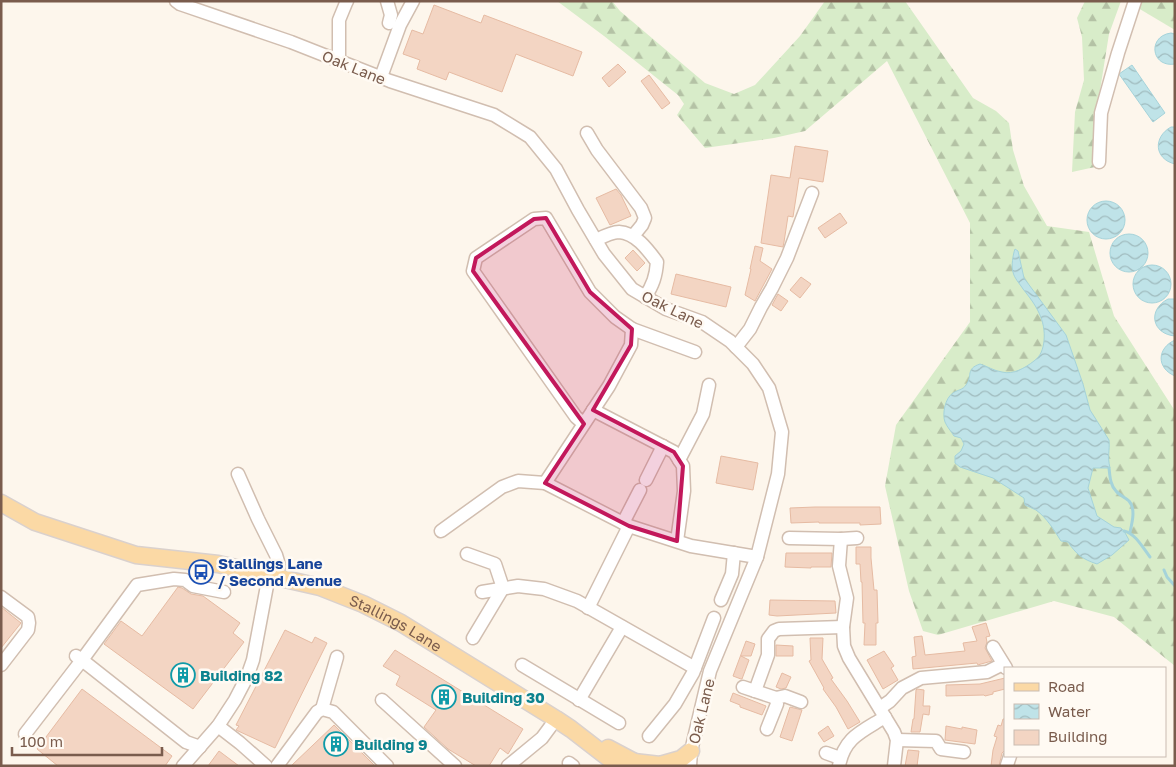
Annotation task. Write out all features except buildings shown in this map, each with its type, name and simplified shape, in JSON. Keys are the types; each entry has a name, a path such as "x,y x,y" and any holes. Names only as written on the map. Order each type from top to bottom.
{"main road":[{"name":"Stallings Lane","path":"1,503 35,522 136,555 218,564 320,586 363,604 400,623 571,729 632,764"},
{"path":"632,764 660,765 690,758"}],"street":[{"name":"Oak Lane","path":"176,1 291,42 381,77 494,115 530,137 556,169 604,254 632,288 666,309 702,322 730,341 753,364 769,388 782,432 778,474 757,557 710,671 690,758"},
{"path":"339,60 339,20 347,1"},
{"path":"387,1 391,15 389,23"},
{"path":"381,77 400,25 414,1"},
{"path":"1098,162 1101,113 1135,1"},
{"path":"587,133 597,150 641,208 645,218 633,236"},
{"path":"736,347 750,328 787,258 812,193"},
{"path":"584,424 576,417 473,271 476,258 534,219 546,218 590,292 615,317 632,330 695,352"},
{"path":"596,240 618,232 633,236 649,252 657,262 656,275 646,297"},
{"path":"546,483 608,386 631,345 632,330"},
{"path":"679,460 703,414 709,385"},
{"path":"593,410 674,452 683,466 684,491 677,541"},
{"path":"588,608 643,485 663,446"},
{"path":"183,766 218,726 247,677 253,660 273,576 279,565 238,474"},
{"path":"441,531 502,487 518,481 546,483 626,524 691,546 757,557"},
{"path":"789,538 857,538"},
{"path":"840,539 839,566 847,598 843,627 844,646 849,658 894,732 897,740 894,766"},
{"path":"721,600 732,574 734,553"},
{"path":"467,554 495,564 503,588 473,638"},
{"path":"25,734 79,658 137,585 174,579 185,580 193,586 224,592"},
{"path":"482,592 518,586 544,589 577,601 695,668"},
{"path":"1,597 28,617 29,623 28,630 1,665"},
{"path":"649,736 676,704 695,668 714,618"},
{"path":"579,700 622,627"},
{"path":"801,702 785,696 776,698 749,689 768,656 768,639 774,631 779,629 843,627"},
{"path":"826,753 840,762 846,747 855,735 882,713 902,688 921,678 987,672 1005,666 993,647"},
{"path":"277,766 317,712 322,709 337,657"},
{"path":"79,658 186,742 200,747"},
{"path":"522,665 619,723"},
{"path":"768,729 777,704 776,698"},
{"path":"382,700 455,766"},
{"path":"322,709 333,712 387,766"},
{"path":"508,766 542,738 556,719"},
{"path":"218,726 266,766"},
{"path":"897,740 936,741 941,749 964,752"}],"highlighted area":[{"path":"546,218 590,292 632,329 631,345 593,410 674,452 683,466 677,541 629,526 545,483 584,424 473,271 476,258 534,219"}],"green space":[{"path":"557,1 612,1 620,11 705,83 734,94 755,85 800,36 825,1 905,1 973,98 996,111 1009,123 1013,150 1024,186 1047,226 1089,232 1114,316 1175,411 1175,666 1114,617 1054,601 938,635 923,631 909,591 885,486 896,425 970,322 970,223 887,61 805,131 774,138 705,148 677,115 684,104 678,95"},
{"path":"1085,1 1121,1 1109,34 1097,109 1095,167 1072,172 1075,112 1084,80 1082,37 1077,18"},
{"path":"1140,1 1175,1 1175,30 1138,8"}],"water":[{"path":"1175,34 1175,64 1167,64 1157,57 1155,45 1163,35"},
{"path":"1132,65 1165,113 1153,122 1119,74"},
{"path":"1171,127 1175,127 1175,164 1163,158 1158,147 1161,136"},
{"path":"1106,201 1119,207 1125,220 1119,233 1106,239 1093,233 1087,220 1093,207"},
{"path":"1129,234 1142,240 1148,253 1142,266 1129,272 1116,266 1110,253 1116,240"},
{"path":"1015,249 1018,251 1024,278 1066,335 1090,410 1109,440 1110,468 1093,468 1088,488 1097,516 1114,527 1121,528 1129,540 1112,555 1097,564 1080,556 1068,542 1061,541 1044,517 1036,510 1025,505 1024,498 993,478 960,467 955,463 955,456 961,451 964,444 961,438 954,436 945,422 945,406 950,395 965,387 971,370 975,366 980,364 1006,373 1015,372 1034,361 1042,350 1044,333 1042,320 1036,307 1017,281 1012,270"},
{"path":"1152,265 1165,271 1171,284 1165,297 1152,303 1139,297 1133,284 1139,271"},
{"path":"1168,299 1175,299 1175,336 1161,331 1155,321 1157,309"},
{"path":"1175,340 1175,376 1164,368 1161,358 1165,348"}],"waterway":[{"path":"1109,468 1114,489 1131,504 1133,516 1130,532"},
{"path":"1124,531 1132,535 1150,557"},
{"path":"1164,570 1175,586"}],"place":[{"name":"Stallings Lane / Second Avenue","path":"201,572"},
{"name":"Building 82","path":"183,675"},
{"name":"Building 30","path":"444,697"},
{"name":"Building 9","path":"336,744"}]}
